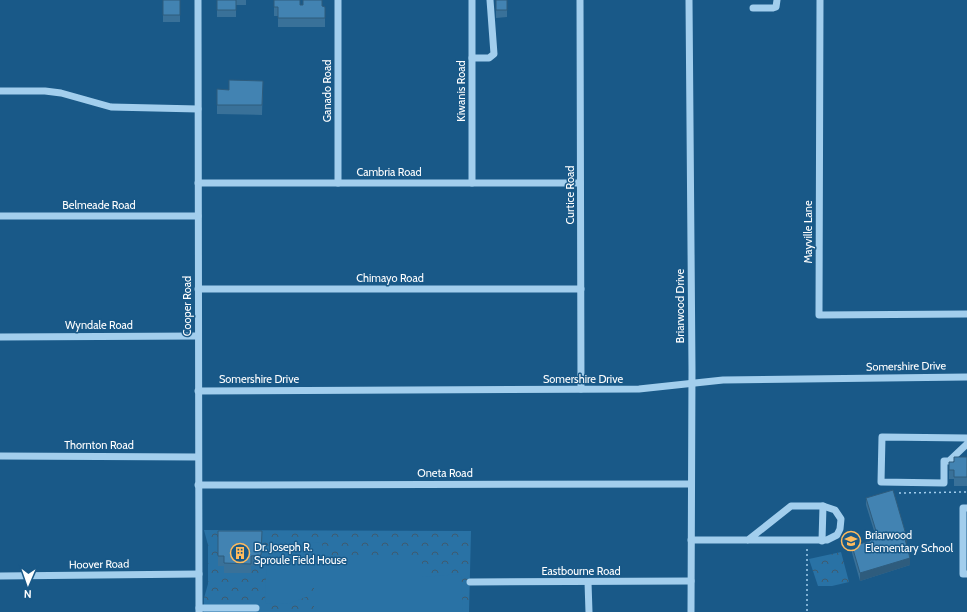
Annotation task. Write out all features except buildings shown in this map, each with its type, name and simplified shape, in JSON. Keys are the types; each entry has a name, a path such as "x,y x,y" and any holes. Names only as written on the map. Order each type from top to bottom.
{"street":[{"name":"Cooper Road","path":"198,0 199,610"},
{"name":"Ganado Road","path":"338,0 338,183"},
{"name":"Kiwanis Road","path":"472,0 472,183"},
{"path":"472,58 489,58 494,54 490,0"},
{"name":"Curtice Road","path":"580,0 581,390"},
{"name":"Briarwood Drive","path":"689,0 692,384 691,612"},
{"path":"753,8 776,7 777,0"},
{"name":"Mayville Lane","path":"820,0 819,315 967,314"},
{"path":"0,91 45,91 61,93 111,107 198,109"},
{"name":"Cambria Road","path":"198,183 580,183"},
{"name":"Belmeade Road","path":"0,216 198,216"},
{"name":"Chimayo Road","path":"198,289 581,289"},
{"name":"Wyndale Road","path":"0,337 198,336"},
{"name":"Somershire Drive","path":"198,391 640,390 742,379 967,377"},
{"path":"967,438 882,437 881,482 944,482 944,461 950,461 967,444"},
{"name":"Thornton Road","path":"0,456 198,457"},
{"name":"Oneta Road","path":"198,485 691,484"},
{"path":"691,540 822,541 835,537 841,525 840,519 835,510 823,506 791,506 748,540"},
{"path":"822,541 823,506"},
{"path":"967,508 963,508 963,574 967,574"},
{"name":"Hoover Road","path":"0,576 198,574"},
{"name":"Eastbourne Road","path":"470,582 691,581"},
{"path":"588,582 588,612"},
{"path":"199,610 256,608"}],"path":[{"path":"900,492 967,492"},
{"path":"807,549 807,612"}],"green space":[{"path":"204,530 471,531 469,612 204,612 204,598 208,584 208,545"},
{"path":"322,542 323,555 422,555 422,577 461,574 463,612 314,612 314,586 306,597 288,604 265,603 267,549 276,543"},
{"path":"841,552 849,582 832,586 818,586 809,559"}],"place":[{"name":"Briarwood Elementary School","path":"851,541"},
{"name":"Dr. Joseph R. Sproule Field House","path":"240,553"}]}
